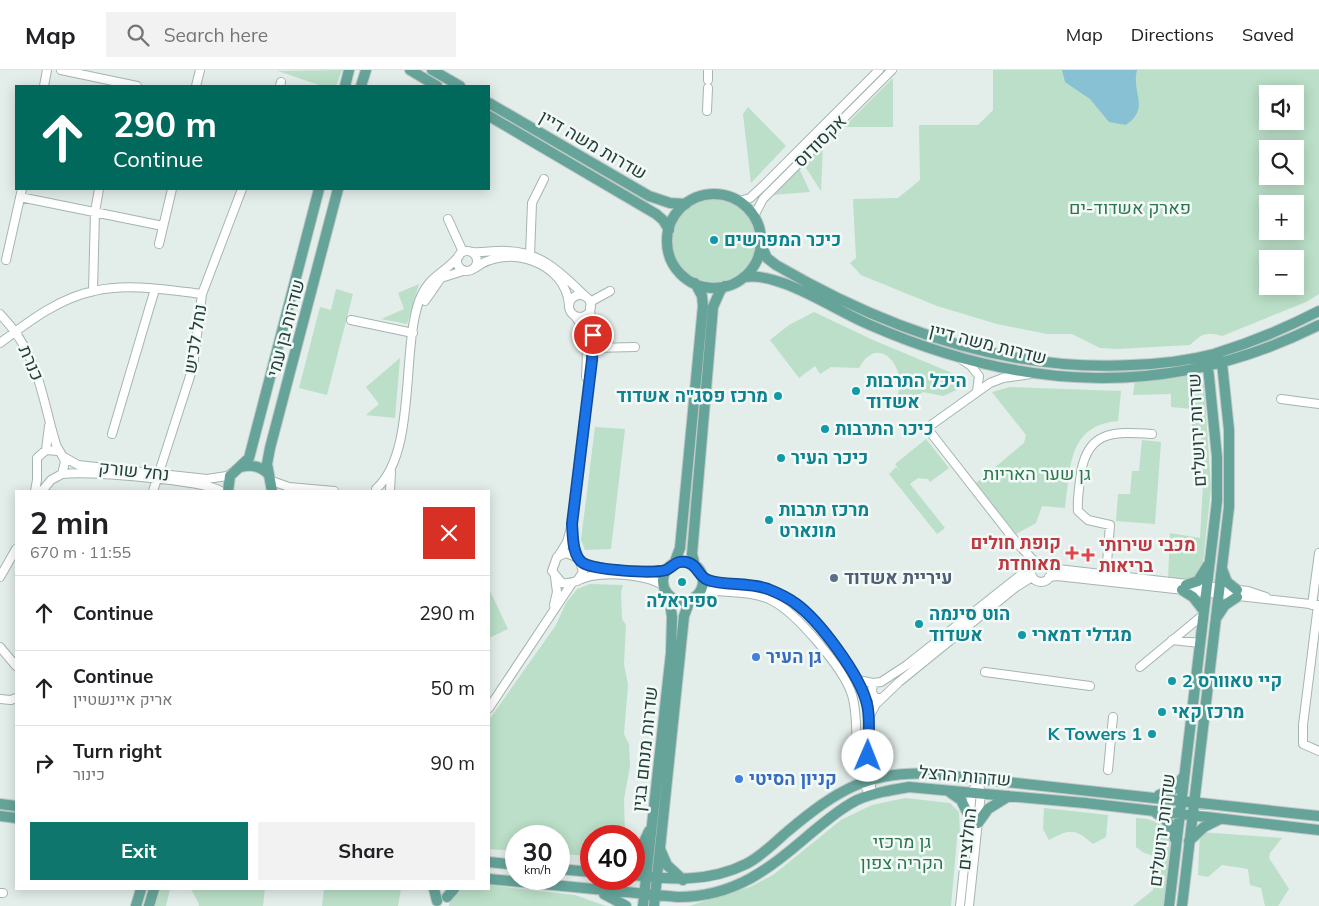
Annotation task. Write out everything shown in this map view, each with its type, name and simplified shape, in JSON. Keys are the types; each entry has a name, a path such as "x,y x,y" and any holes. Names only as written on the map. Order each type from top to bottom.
{"main road":[{"path":"344,85 349,70"},
{"path":"361,85 366,70"},
{"path":"410,70 435,85"},
{"path":"432,70 458,85"},
{"name":"שדרות משה דיין","path":"490,104 649,196 670,203 686,204"},
{"name":"שדרות משה דיין","path":"490,117 656,214 664,220 669,230"},
{"name":"שדרות בן עמי","path":"228,490 228,482 249,458 319,190"},
{"name":"שדרות בן עמי","path":"271,483 267,464 270,448 338,190"},
{"path":"671,567 685,562 694,566 702,576 702,586 693,598 678,601 669,595 663,585 671,567 680,548 703,306 702,296 694,283 680,272 670,257 669,230 675,215 694,199 712,194 730,197 739,201 754,216 761,235 761,245 755,262 744,276 725,286 715,288 694,283"},
{"name":"שדרות משה דיין","path":"761,245 767,258 776,265 848,303 915,330 1000,356 1040,363 1092,367 1156,364 1212,354 1290,326 1319,312"},
{"name":"שדרות משה דיין","path":"744,276 758,275 775,279 842,313 889,334 953,355 1035,374 1092,379 1180,372 1208,367 1238,358 1319,325"},
{"path":"694,566 692,554 714,307 720,291 725,286"},
{"name":"שדרות ירושלים","path":"1170,906 1211,557 1217,485 1208,367 1212,354 1222,363 1226,393 1230,485 1227,527 1191,815 1182,906"},
{"path":"1226,393 1230,369 1238,358"},
{"path":"1180,372 1200,375 1209,384 1211,393"},
{"path":"238,469 253,465 271,483"},
{"path":"1204,613 1184,587 1202,577 1211,557"},
{"path":"1215,620 1225,605 1237,593 1227,582 1221,563"},
{"name":"שדרות מנחם בגין","path":"643,906 652,898 654,818 671,653 672,617 669,595"},
{"name":"שדרות מנחם בגין","path":"652,878 660,848 684,616 693,598"},
{"path":"1151,796 1174,790 1186,773"},
{"name":"שדרות הרצל","path":"645,877 683,880 723,872 746,864 832,797 867,781 916,774 1151,796 1319,816"},
{"name":"שדרות הרצל","path":"598,890 652,898 698,897 750,880 766,871 840,810 871,795 909,787 1152,810 1319,830"},
{"path":"946,789 961,800 974,820 1009,796"},
{"path":"0,804 15,806"},
{"path":"1152,810 1164,818 1173,828 1175,853"},
{"path":"0,816 15,818"},
{"path":"645,839 654,818"},
{"path":"1189,841 1204,827 1222,818"},
{"path":"660,848 667,865 683,880"},
{"path":"490,862 505,864"},
{"name":"שדרות הרצל","path":"490,879 580,888"},
{"path":"136,906 141,890"},
{"path":"149,906 154,890"},
{"path":"435,890 443,900 453,890"},
{"path":"594,890 617,899 626,906"}],"street":[{"path":"44,85 47,70"},
{"path":"61,70 120,84"},
{"path":"196,85 200,70"},
{"path":"707,112 708,70"},
{"name":"אקסודוס","path":"739,201 750,198 763,186 879,70"},
{"name":"אקסודוס","path":"754,216 763,198 892,70"},
{"path":"530,255 532,203 544,179"},
{"path":"93,291 95,212 99,190"},
{"path":"159,244 172,190"},
{"name":"נחל לכיש","path":"153,490 193,367 202,294 242,190"},
{"path":"6,260 21,193 95,212 164,226"},
{"path":"448,219 464,253 477,258 476,268"},
{"path":"390,490 392,465 403,424 417,310 427,284 464,253 505,251 530,255 558,270 589,302 593,348 572,524 567,542 552,566 555,577 556,598 548,621"},
{"path":"463,271 458,266 464,253"},
{"path":"414,332 424,303 433,287 446,275 463,271 470,272 488,259 501,256 520,258 537,263 563,282 567,290 569,305 585,332 587,345 585,414"},
{"path":"112,434 155,289"},
{"path":"0,343 51,308 93,291 155,289 202,294"},
{"path":"574,315 584,316 589,302 610,291"},
{"path":"569,305 576,296 589,302"},
{"name":"כנרת","path":"0,314 16,331 40,380 49,419 66,466 62,474"},
{"path":"351,320 414,332"},
{"path":"593,348 635,347"},
{"path":"953,355 971,366 977,373 980,379 977,391"},
{"path":"868,717 881,698 1010,592 1032,577 1034,565 927,428 977,391 996,380 1035,374"},
{"path":"1280,399 1319,404"},
{"name":"כנרת","path":"35,490 37,458 46,450 49,419"},
{"path":"1106,575 1110,526 1088,520 1078,511 1084,458 1094,442 1110,434 1152,434"},
{"path":"46,450 61,454"},
{"name":"נחל שורק","path":"61,454 78,464 159,476 218,490"},
{"path":"373,490 385,479 392,465"},
{"name":"נחל שורק","path":"62,474 78,473 207,479 227,476 238,469"},
{"path":"37,471 43,477 51,480"},
{"path":"43,490 51,480 62,474"},
{"path":"271,483 289,487 323,490"},
{"path":"490,707 583,572 581,560 574,546 572,524"},
{"path":"0,577 15,552"},
{"path":"559,555 571,553 581,560 601,567 641,571 671,567"},
{"path":"1319,553 1316,605 1303,735 1304,744 1319,751"},
{"path":"0,568 10,560"},
{"path":"858,680 873,683 881,682 907,665 1034,565 1043,562 1058,569 1237,593 1274,601 1316,605"},
{"path":"1047,564 1050,569 1049,577"},
{"path":"555,577 562,583 605,575 641,578 663,585"},
{"path":"702,576 709,581 759,586 783,595 796,603 818,626 858,680 867,704 867,781"},
{"path":"1032,577 1039,581 1057,576 1184,587"},
{"path":"693,598 703,592 717,591 758,595 778,604 800,622 836,667 850,690 855,712 858,763 867,781 871,795"},
{"path":"1140,666 1204,613"},
{"path":"1172,640 1200,644"},
{"path":"0,647 15,665"},
{"path":"985,672 1090,686"},
{"path":"873,683 872,694 876,698 881,698"},
{"path":"0,699 15,698"},
{"path":"1108,770 1113,717"},
{"name":"החלוצים","path":"970,906 974,820 978,781"},
{"name":"החלוצים","path":"960,906 974,820"}],"green space":[{"path":"342,70 336,85 319,85 278,71"},
{"path":"879,70 889,70 765,192 763,190"},
{"name":"פארק אשדוד-ים","path":"993,70 1319,70 1319,294 1306,302 1222,336 1204,334 1190,345 1117,349 1100,348 1072,334 1047,334 997,324 937,306 861,275 850,263 856,258 853,199 898,198 920,180 919,125 978,125 993,110"},
{"path":"893,78 893,127 844,127"},
{"path":"748,107 786,146 751,183 743,114"},
{"path":"823,145 821,191 804,165"},
{"path":"799,168 810,192 771,195"},
{"name":"כיכר המפרשים","path":"714,198 730,201 744,210 753,224 756,240 753,256 744,270 730,279 714,282 698,279 684,270 675,256 672,240 675,224 684,210 698,201"},
{"path":"419,284 407,324 381,319 404,309 398,293"},
{"path":"336,289 353,294 327,395 299,388 320,307 331,310"},
{"path":"814,312 873,340 959,376 965,379 966,386 943,396 923,392 902,406 899,403 894,407 891,404 898,394 900,383 898,372 893,362 886,355 877,353 868,357 859,368 831,367 820,374 815,366 799,378 770,340 789,325"},
{"path":"400,358 395,418 366,415 379,404 366,387"},
{"path":"1189,375 1199,378 1204,384 1211,488 1202,572 1188,581 1168,580 1170,533 1200,538 1203,485 1201,434 1192,432 1192,409 1171,407 1171,394 1133,395 1135,379"},
{"name":"גן שער האריות","path":"1010,387 1121,391 1118,421 1101,424 1089,431 1080,440 1071,464 1065,508 1042,506 1036,523 1016,534 976,483 1024,443 1026,435 992,392"},
{"path":"595,427 625,429 611,549 585,550 581,540"},
{"path":"926,439 949,468 930,482 928,479 918,478 910,484 945,528 937,534 889,474 896,467 900,471 895,464"},
{"path":"1142,440 1161,442 1155,524 1116,521 1118,494 1130,494 1132,471 1139,471"},
{"path":"590,584 623,585 621,592 622,619 626,625 624,664 628,685 624,734 629,744 630,766 624,799 625,825 580,825 580,855 570,855 570,825 505,825 505,850 490,849 490,719 556,625 566,603 577,589"},
{"path":"490,591 508,629 490,638"},
{"name":"גן מרכזי הקריה צפון","path":"905,798 950,803 959,812 960,835 957,838 951,906 689,906 750,887 773,875 841,820 872,805"},
{"path":"1044,808 1108,815 1106,837 1093,844 1081,835 1067,832 1049,840 1043,829"},
{"path":"1136,818 1152,820 1163,827 1169,837 1171,864 1165,906 1133,906 1153,890 1158,857 1144,853 1136,847"},
{"path":"1200,832 1282,838 1270,853 1269,858 1289,889 1278,906 1265,906 1261,888 1250,885 1248,869 1222,865 1208,877 1198,875"},
{"path":"490,885 505,887 505,890 532,890 575,895 606,906 449,906 450,899 458,890 490,890"},
{"path":"160,890 170,890 166,906 155,906"},
{"path":"192,890 265,890 263,906 199,906"},
{"path":"324,890 401,890 398,906 322,906"}],"water":[{"path":"1062,70 1137,70 1136,86 1139,106 1137,112 1126,125 1109,122 1090,99 1065,82"}],"place":[{"name":"כיכר המפרשים","path":"714,240"},
{"name":"היכל התרבות אשדוד","path":"856,391"},
{"name":"מרכז פסג\"ה אשדוד","path":"778,396"},
{"name":"כיכר התרבות","path":"825,429"},
{"name":"כיכר העיר","path":"781,458"},
{"name":"מרכז תרבות מונארט","path":"769,520"},
{"name":"קופת חולים מאוחדת","path":"1072,553"},
{"name":"מכבי שירותי בריאות","path":"1088,555"},
{"name":"עיריית אשדוד","path":"834,578"},
{"name":"ספיראלה","path":"682,582"},
{"name":"הוט סינמה אשדוד","path":"919,624"},
{"name":"מגדלי דמארי","path":"1022,635"},
{"name":"גן העיר","path":"756,657"},
{"name":"קיי טאוורס 2","path":"1172,681"},
{"name":"מרכז קאי","path":"1162,712"},
{"name":"K Towers 1","path":"1152,734"},
{"name":"קניון הסיטי","path":"739,779"}],"route":[{"path":"593,335 592,360 572,524 574,546 579,558 582,562 594,566 641,571 667,570 674,564 687,562 696,567 702,576 709,581 759,586 783,595 796,603 818,626 851,668 861,685 867,704 868,756"}]}
